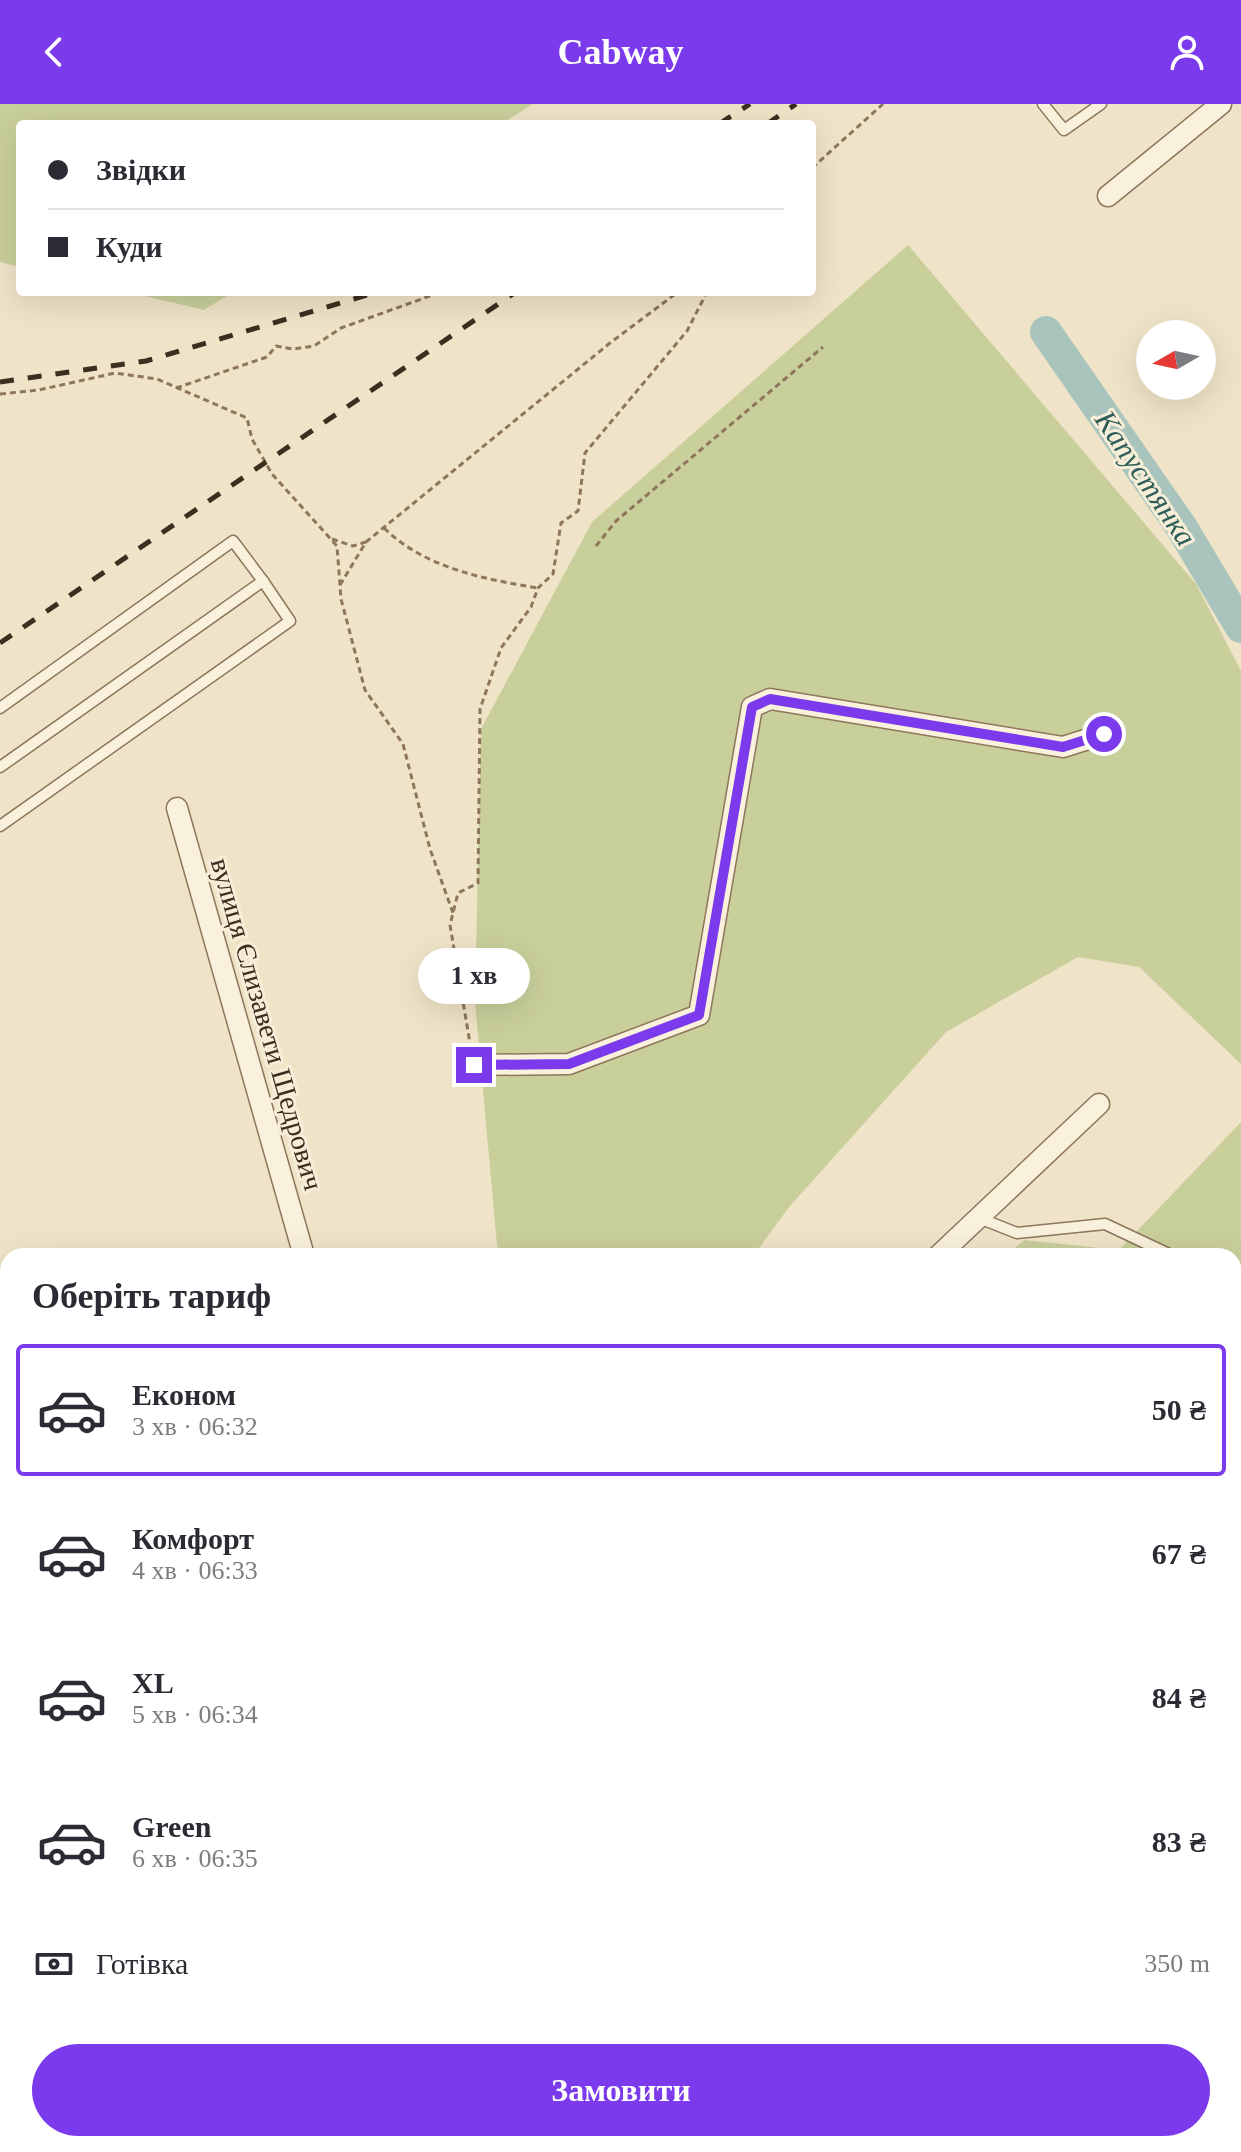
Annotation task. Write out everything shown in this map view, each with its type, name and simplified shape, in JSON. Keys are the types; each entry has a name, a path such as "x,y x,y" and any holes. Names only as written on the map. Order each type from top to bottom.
{"street":[{"path":"1108,196 1221,104"},
{"path":"474,1065 569,1064 699,1015 752,707 770,699 1063,747 1104,734"},
{"name":"вулиця Єлизавети Щедрович","path":"177,808 302,1248"},
{"path":"947,1248 1099,1104"}],"lane":[{"path":"1043,104 1064,130 1101,104"},
{"path":"0,708 233,541 290,621 0,826"},
{"path":"0,767 263,581"},
{"path":"979,1218 1017,1233 1105,1224 1156,1248"}],"path":[{"path":"816,164 883,104"},
{"path":"176,388 267,357 276,346 293,349 314,346 341,328 430,296"},
{"path":"331,539 353,546 366,542 610,343 673,296"},
{"path":"474,1065 450,925 458,893 478,883 480,709 501,648 531,607 538,588 553,574 561,523 578,511 585,453 687,331 705,296"},
{"path":"596,546 616,521 823,347"},
{"path":"0,394 39,390 115,373 157,379 247,418 252,439 272,474 337,546 340,585 365,690 403,744 430,849 453,913"},
{"path":"384,528 405,549 476,577 538,588"},
{"path":"340,585 366,542"}],"green space":[{"path":"0,104 533,104 507,120 16,120 16,266 0,262"},
{"path":"908,245 1196,584 1241,671 1241,1064 1139,967 1078,957 946,1032 790,1206 759,1248 497,1248 475,1002 481,729 592,522"},
{"path":"145,296 227,296 204,310"},
{"path":"1241,1122 1241,1248 1121,1248"},
{"path":"1024,1240 1100,1248 1015,1248"}],"waterway":[{"name":"Капустянка","path":"1046,332 1182,528 1241,627"}],"railway":[{"path":"725,120 750,104"},
{"path":"773,120 796,104"},
{"path":"0,382 146,361 364,296"},
{"path":"0,643 510,296"}],"route":[{"path":"474,1065 569,1064 699,1015 752,707 770,699 1063,747 1104,734"}]}
